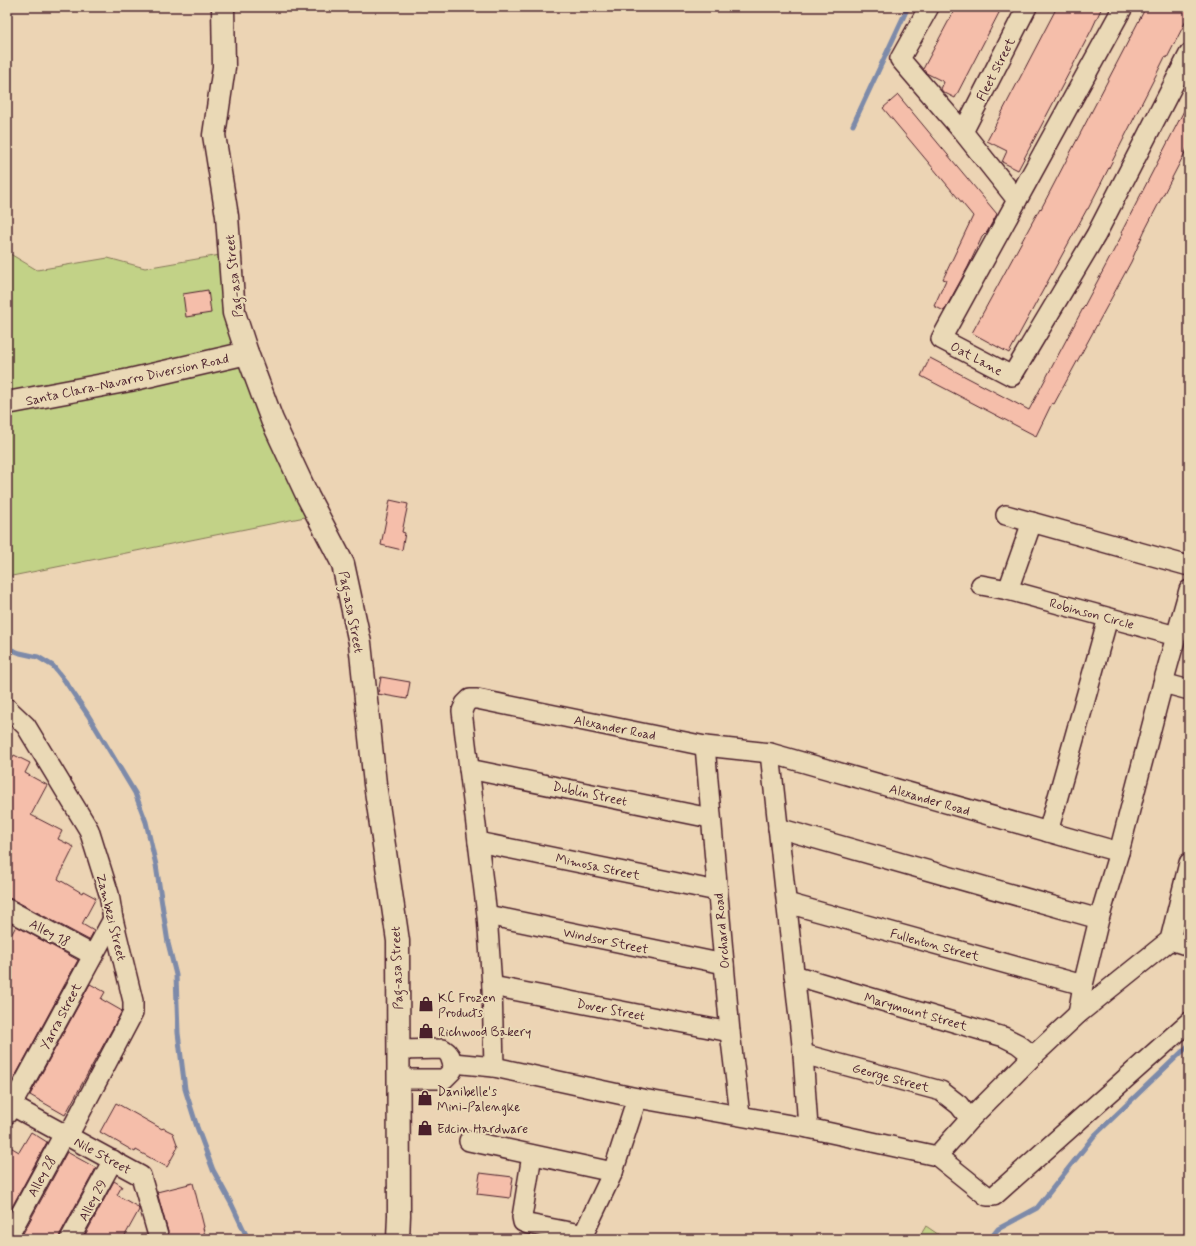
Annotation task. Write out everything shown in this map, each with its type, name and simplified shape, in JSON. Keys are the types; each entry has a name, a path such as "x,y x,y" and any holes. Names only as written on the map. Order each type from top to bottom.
{"street":[{"name":"Pag-asa Street","path":"223,7 224,67 214,135 227,216 234,313 247,354 272,420 308,497 343,564 360,644 375,784 398,942 400,1215 398,1239"},
{"path":"929,7 900,59 964,132 1017,200 1123,7"},
{"name":"Fleet Street","path":"964,132 1028,7"},
{"name":"Oat Lane","path":"1017,200 941,339 1012,376 1096,235 1189,54"},
{"name":"Santa Clara-Navarro Diversion Road","path":"7,403 130,380 247,354"},
{"path":"1006,515 1189,566"},
{"path":"1008,590 1032,522"},
{"name":"Robinson Circle","path":"981,585 1008,590 1176,636"},
{"path":"1078,1014 1083,985 1099,920 1119,852 1176,636 1186,614 1189,590"},
{"path":"1048,832 1108,618"},
{"path":"1163,683 1189,690"},
{"name":"Alexander Road","path":"494,1067 492,986 487,915 462,711 467,701 473,699 705,746 770,754 1119,852"},
{"name":"Zambezi Street","path":"7,708 26,726 89,830 109,894 112,919 133,1001 133,1013 66,1135"},
{"name":"Orchard Road","path":"705,746 710,818 730,1032 740,1115"},
{"path":"770,754 803,1054 808,1128"},
{"name":"Dublin Street","path":"469,769 710,818"},
{"path":"778,828 1099,920"},
{"name":"Mimosa Street","path":"478,842 717,891"},
{"path":"937,1156 970,1119 1078,1014 1170,940 1189,863"},
{"name":"Fullenton Street","path":"787,903 1083,985"},
{"name":"Alley 18","path":"7,909 93,955"},
{"name":"Windsor Street","path":"487,915 724,964"},
{"name":"Yarra Street","path":"8,1108 112,919"},
{"path":"1170,940 1189,946"},
{"name":"Marymount Street","path":"794,975 1004,1037 1018,1044 1034,1056"},
{"name":"Dover Street","path":"492,986 730,1032"},
{"path":"453,1063 494,1067 637,1098 808,1128 937,1156 981,1193 987,1196 994,1196 1189,1022"},
{"path":"398,1050 443,1049 450,1056 453,1063 452,1071 444,1079 399,1078"},
{"name":"George Street","path":"803,1054 941,1091 959,1105 970,1119"},
{"path":"532,1155 522,1217 523,1222 580,1234 585,1230 613,1172 637,1098"},
{"name":"Nile Street","path":"8,1108 66,1135 141,1176 159,1239"},
{"name":"Alley 28","path":"7,1239 66,1135"},
{"path":"469,1141 613,1172"},
{"name":"Alley 29","path":"70,1239 113,1160"}],"green space":[{"path":"7,252 37,270 108,258 145,268 220,255 259,412 305,517 7,577"},
{"path":"926,1226 945,1239 918,1239"}],"building":[{"path":"956,7 1002,7 955,98 943,92 941,89 944,82 926,73 923,69"},
{"path":"1057,7 1102,7 1018,170 1002,162 1007,151 987,141"},
{"path":"1146,7 1189,7 1189,15 1167,58 1165,57 1088,209 1009,353 972,333 1040,208 1041,209"},
{"path":"898,95 997,214 987,232 982,237 968,267 944,311 934,306 946,280 943,279 973,216 883,108"},
{"path":"1189,101 1189,145 1144,232 1131,262 1054,404 1052,403 1036,436 921,376 930,358 1029,410 1123,233 1121,233"},
{"path":"208,290 211,313 186,317 183,294"},
{"path":"390,500 408,504 402,532 405,533 402,550 381,545"},
{"path":"381,677 410,682 407,699 378,694"},
{"path":"14,755 30,763 25,773 47,785 31,815 62,831 58,839 74,847 58,879 82,893 83,891 96,898 82,924 94,931 89,940 12,899 7,898 7,768"},
{"path":"16,926 78,960 11,1084 7,1082 7,943"},
{"path":"90,984 105,992 101,999 122,1011 65,1115 30,1095"},
{"path":"116,1103 162,1129 163,1128 173,1133 178,1147 167,1167 136,1150 135,1152 100,1132"},
{"path":"31,1132 47,1142 7,1216 7,1145 19,1152"},
{"path":"67,1152 96,1168 60,1234 59,1239 20,1239"},
{"path":"480,1173 513,1177 510,1198 477,1194"},
{"path":"114,1181 122,1186 117,1195 138,1207 139,1210 123,1239 83,1239"},
{"path":"193,1183 206,1239 170,1239 157,1192"}],"waterway":[{"path":"853,125 908,7"},
{"path":"7,648 38,657 53,666 88,715 135,793 146,822 156,865 168,943 176,975 178,1033 185,1089 213,1170 248,1239"},
{"path":"990,1239 998,1229 1037,1208 1094,1136 1189,1045"}],"place":[{"name":"KC Frozen Products","path":"426,1004"},
{"name":"Richwood Bakery","path":"426,1031"},
{"name":"Danibelle's Mini-Palengke","path":"425,1098"},
{"name":"Edcin Hardware","path":"425,1128"}]}
